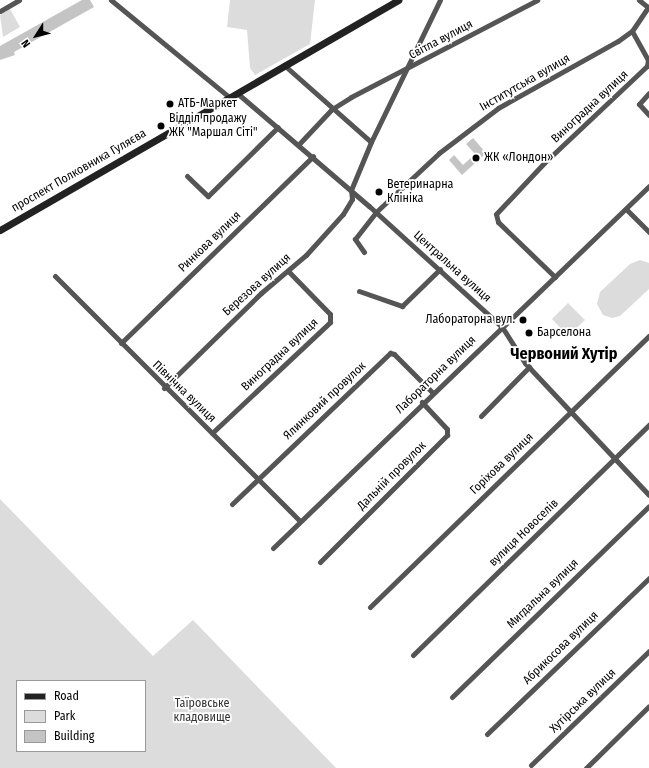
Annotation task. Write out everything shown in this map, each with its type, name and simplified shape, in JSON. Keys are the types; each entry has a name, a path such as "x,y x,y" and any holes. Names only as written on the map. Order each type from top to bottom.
{"main road":[{"name":"проспект Полковника Гуляєва","path":"0,230 398,0"}],"street":[{"path":"0,11 19,0"},
{"path":"111,0 229,98"},
{"path":"299,144 333,109 410,67 440,0"},
{"name":"Світла вулиця","path":"351,190 371,142 410,67 537,0"},
{"path":"640,0 648,7"},
{"name":"Інститутська вулиця","path":"364,252 355,239 376,212 439,153 498,108 632,31 648,7"},
{"name":"Виноградна вулиця","path":"555,277 498,222 496,214 544,163 647,66 648,60 632,31"},
{"path":"284,65 371,142"},
{"name":"Центральна вулиця","path":"238,93 313,156 440,269 502,327 529,367 649,495"},
{"path":"649,93 639,104 649,115"},
{"path":"187,176 208,196 278,127"},
{"name":"Ринкова вулиця","path":"121,343 313,156"},
{"name":"Лабораторна вулиця","path":"273,548 432,392 555,277 649,186"},
{"name":"Березова вулиця","path":"164,388 261,293 288,271 343,214 352,199 351,190"},
{"path":"626,209 649,232"},
{"path":"359,292 402,306 440,269"},
{"name":"Виноградна вулиця","path":"212,433 331,320 330,314 288,271"},
{"name":"Північна вулиця","path":"55,276 164,388 212,433 300,521"},
{"name":"Горіхова вулиця","path":"370,607 649,336"},
{"name":"Ялинковий провулок","path":"232,504 390,354 394,354 432,392"},
{"path":"481,416 529,367"},
{"name":"Дальній провулок","path":"320,562 447,435 448,429 422,402"},
{"name":"вулиця Новоселів","path":"413,655 649,425"},
{"name":"Мигдальна вулиця","path":"452,697 649,506"},
{"name":"Абрикосова вулиця","path":"487,734 649,578"},
{"name":"Хутірська вулиця","path":"531,765 649,651"},
{"path":"586,768 649,706"}],"green space":[{"path":"230,0 315,0 310,44 255,75 250,68 247,30 227,27"},
{"path":"10,9 20,27 3,37 0,15"},
{"path":"640,260 649,263 649,289 620,316 612,318 603,315 597,304 600,292 630,264"},
{"path":"568,303 585,320 568,336 552,319"},
{"name":"Таїровське кладовище","path":"0,499 153,656 193,620 336,768 0,768"}],"building":[{"path":"82,0 90,0 94,7 14,52 15,55 0,60 0,46"},
{"name":"ЖК «Лондон»","path":"473,138 486,153 462,175 449,160 454,155 463,165 475,154 466,144"}],"place":[{"name":"АТБ-Маркет","path":"170,104"},
{"name":"Відділ продажу ЖК \"Маршал Сіті\"","path":"161,126"},
{"name":"ЖК «Лондон»","path":"476,158"},
{"name":"Ветеринарна Клініка","path":"379,192"},
{"name":"Лабораторна вул.","path":"523,320"},
{"name":"Барселона","path":"529,333"}],"district":[{"name":"Червоний Хутір","path":"564,354"}]}
